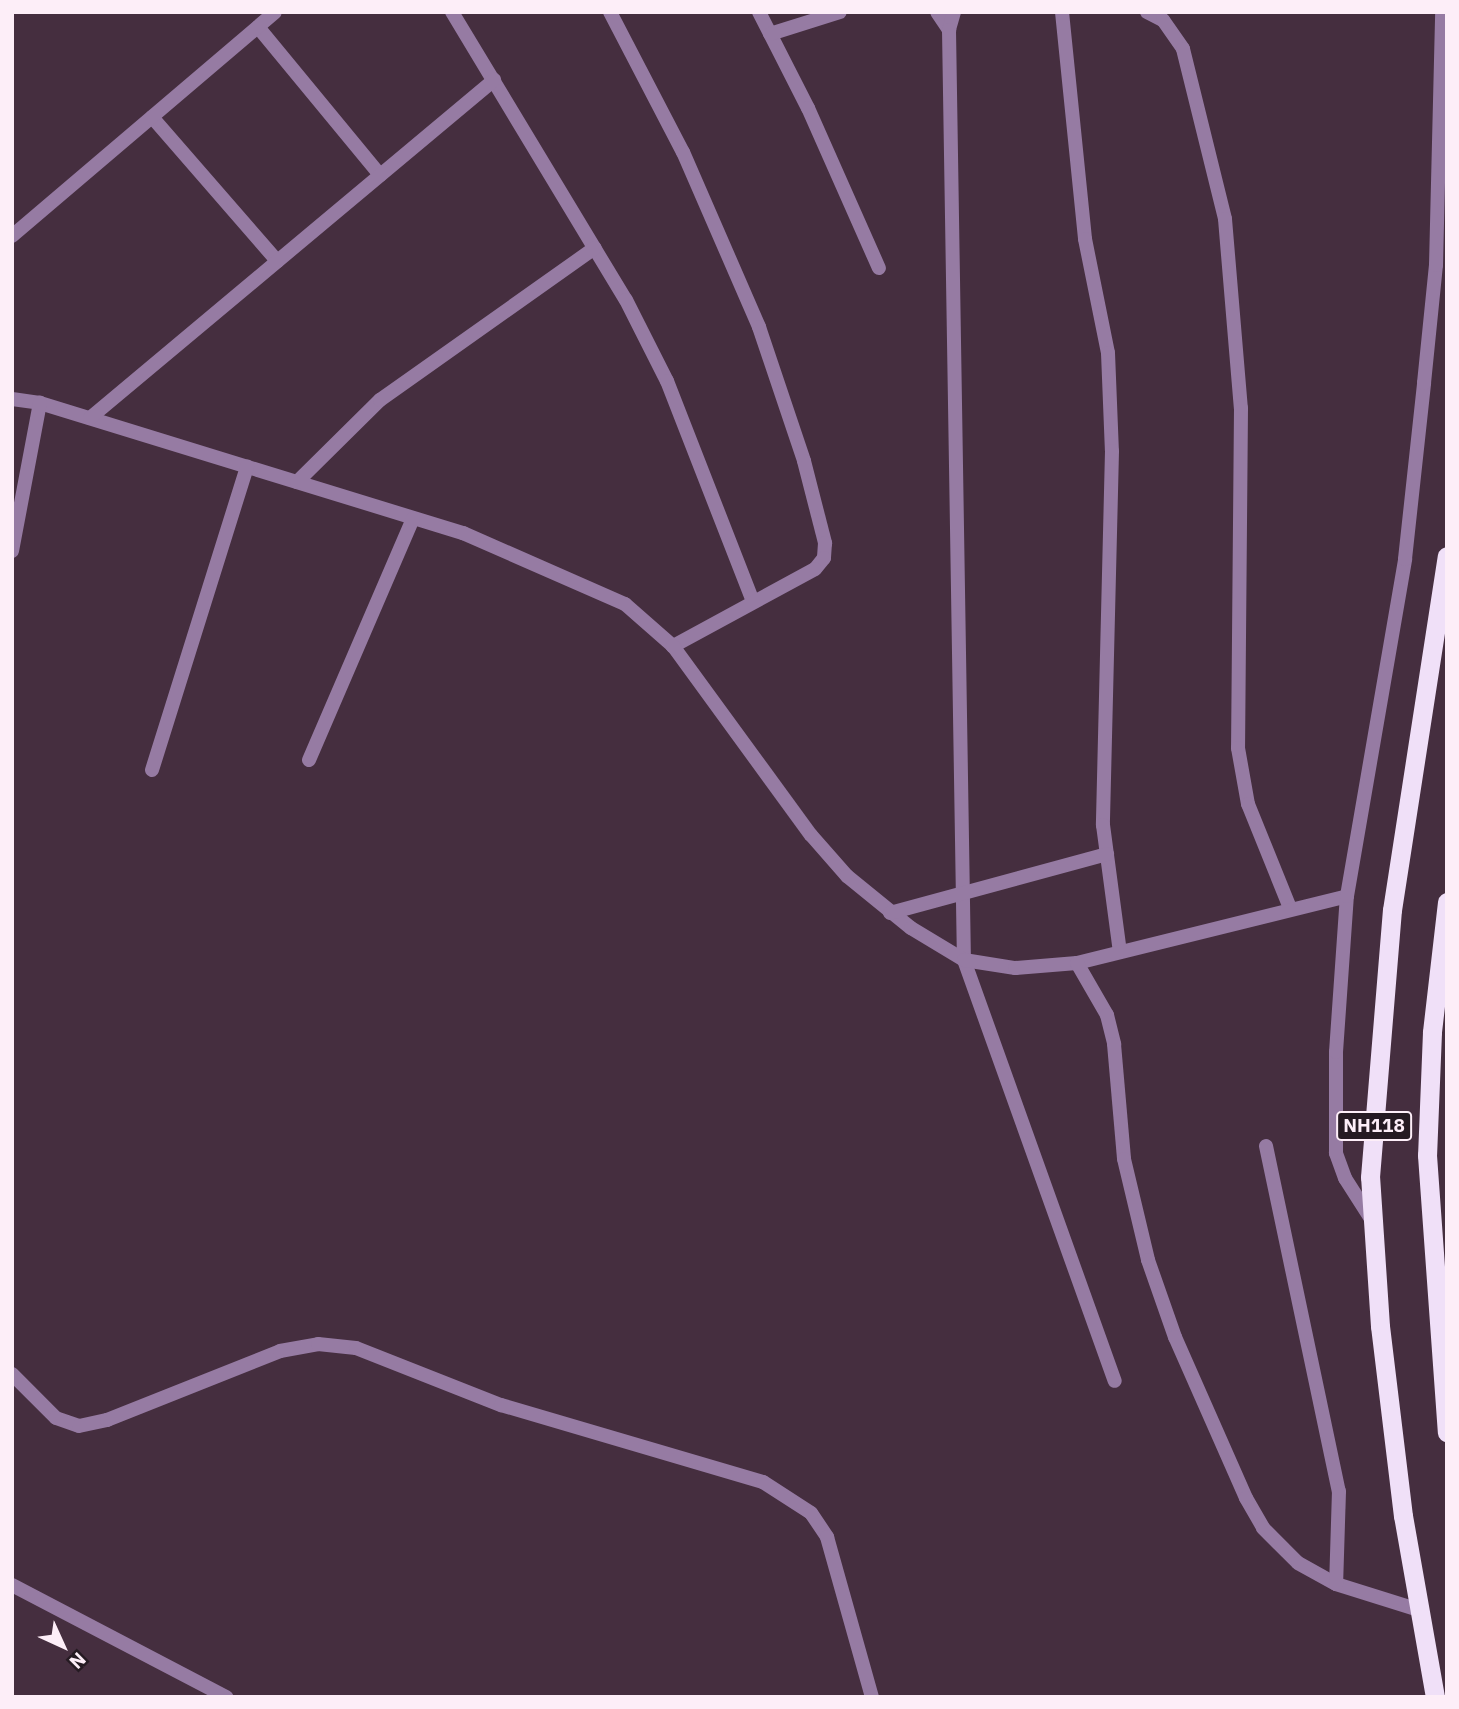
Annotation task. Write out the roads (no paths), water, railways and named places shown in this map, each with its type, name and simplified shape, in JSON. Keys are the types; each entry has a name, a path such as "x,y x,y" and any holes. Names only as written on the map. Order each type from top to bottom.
{"highway":[{"name":"NH118","path":"1435,1697 1419,1610 1380,1326 1370,1177 1392,910 1447,556"},
{"name":"NH118","path":"1447,902 1432,1032 1427,1156 1447,1432"}],"street":[{"path":"12,236 275,12"},
{"path":"452,12 595,248 667,381 753,602"},
{"path":"610,12 683,152 759,327 822,521 825,543 820,563 673,646"},
{"path":"759,12 879,268"},
{"path":"770,34 840,12"},
{"path":"937,12 949,30"},
{"path":"954,12 949,30 964,960 1115,1381"},
{"path":"1062,12 1085,239 1108,353 1112,451 1104,669 1107,854 1120,952"},
{"path":"1147,12 1163,20 1183,49 1225,219 1241,408 1238,748 1248,804 1290,908"},
{"path":"1374,1224 1345,1178 1334,1140 1347,896 1405,559 1424,383 1436,265 1442,12"},
{"path":"258,27 380,175"},
{"path":"90,418 494,80"},
{"path":"152,117 277,261"},
{"path":"297,482 380,400 595,248"},
{"path":"12,399 40,403 463,533 625,604 673,646 811,835 847,876 890,913 964,960 1015,968 1077,962 1347,896"},
{"path":"12,551 40,403"},
{"path":"152,770 247,467"},
{"path":"309,760 413,518"},
{"path":"890,913 1107,854"},
{"path":"1077,962 1107,1015 1114,1044 1125,1159 1149,1260 1175,1337 1263,1528 1298,1563 1336,1584 1419,1610"},
{"path":"1266,1146 1339,1491 1336,1584"},
{"path":"12,1374 56,1418 79,1426 107,1420 280,1351 318,1344 356,1348 501,1405 763,1482 801,1505 827,1537 872,1697"},
{"path":"12,1585 226,1697"}]}
